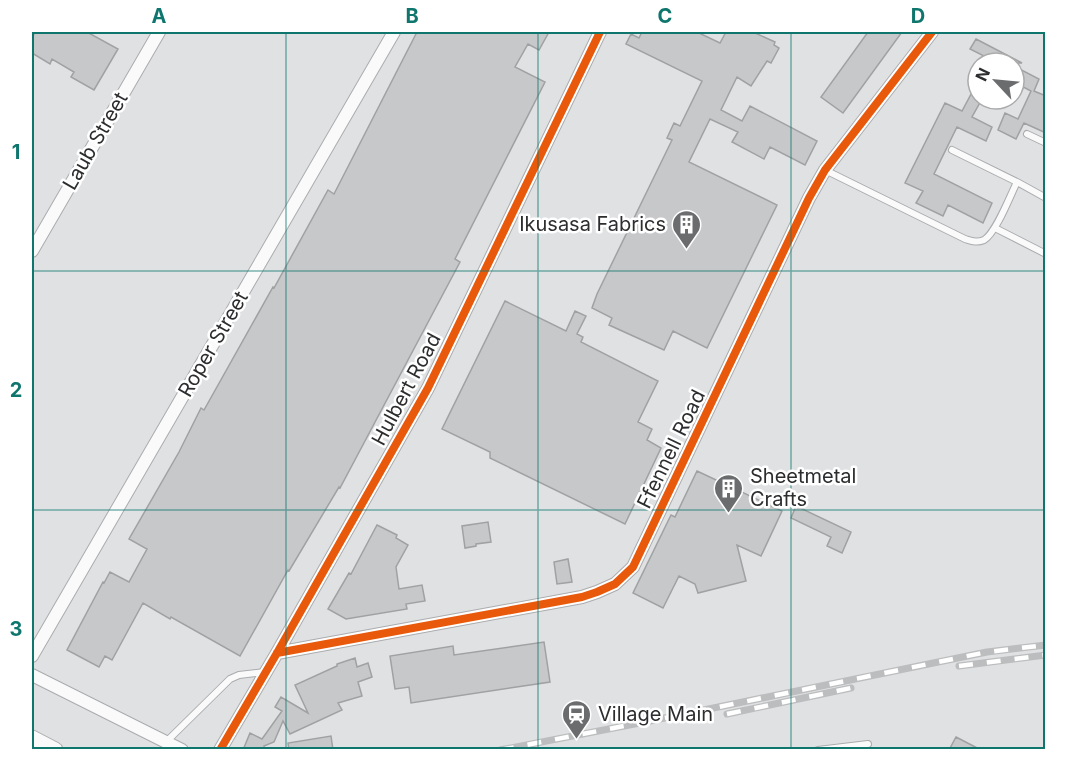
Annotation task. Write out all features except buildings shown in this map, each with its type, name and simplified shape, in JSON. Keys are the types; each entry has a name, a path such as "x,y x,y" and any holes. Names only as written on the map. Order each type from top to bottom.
{"street":[{"name":"Laub Street","path":"32,251 159,32"},
{"name":"Roper Street","path":"32,656 394,32"},
{"name":"Hulbert Road","path":"220,750 428,388 600,32"},
{"name":"Ffennell Road","path":"277,653 582,597 615,585 633,567 809,198 825,171 932,32"},
{"path":"32,675 182,750"},
{"path":"32,738 55,750"}],"lane":[{"path":"1027,134 1046,143"},
{"path":"952,150 1046,198"},
{"path":"825,171 975,242 982,241 995,228 1017,182"},
{"path":"995,228 1046,254"},
{"path":"166,742 230,679 239,675 266,672"},
{"path":"818,750 868,744"}],"railway":[{"path":"500,750 987,652 1046,645"},
{"path":"959,666 1046,655"},
{"path":"727,714 851,688"}],"cycle path":[{"path":"220,750 428,388 600,32"},
{"path":"277,653 582,597 615,584 633,567 809,198 825,170 932,32"}],"place":[{"name":"Ikusasa Fabrics","path":"687,250"},
{"name":"Sheetmetal Crafts","path":"729,514"},
{"name":"Village Main","path":"577,740"}]}
